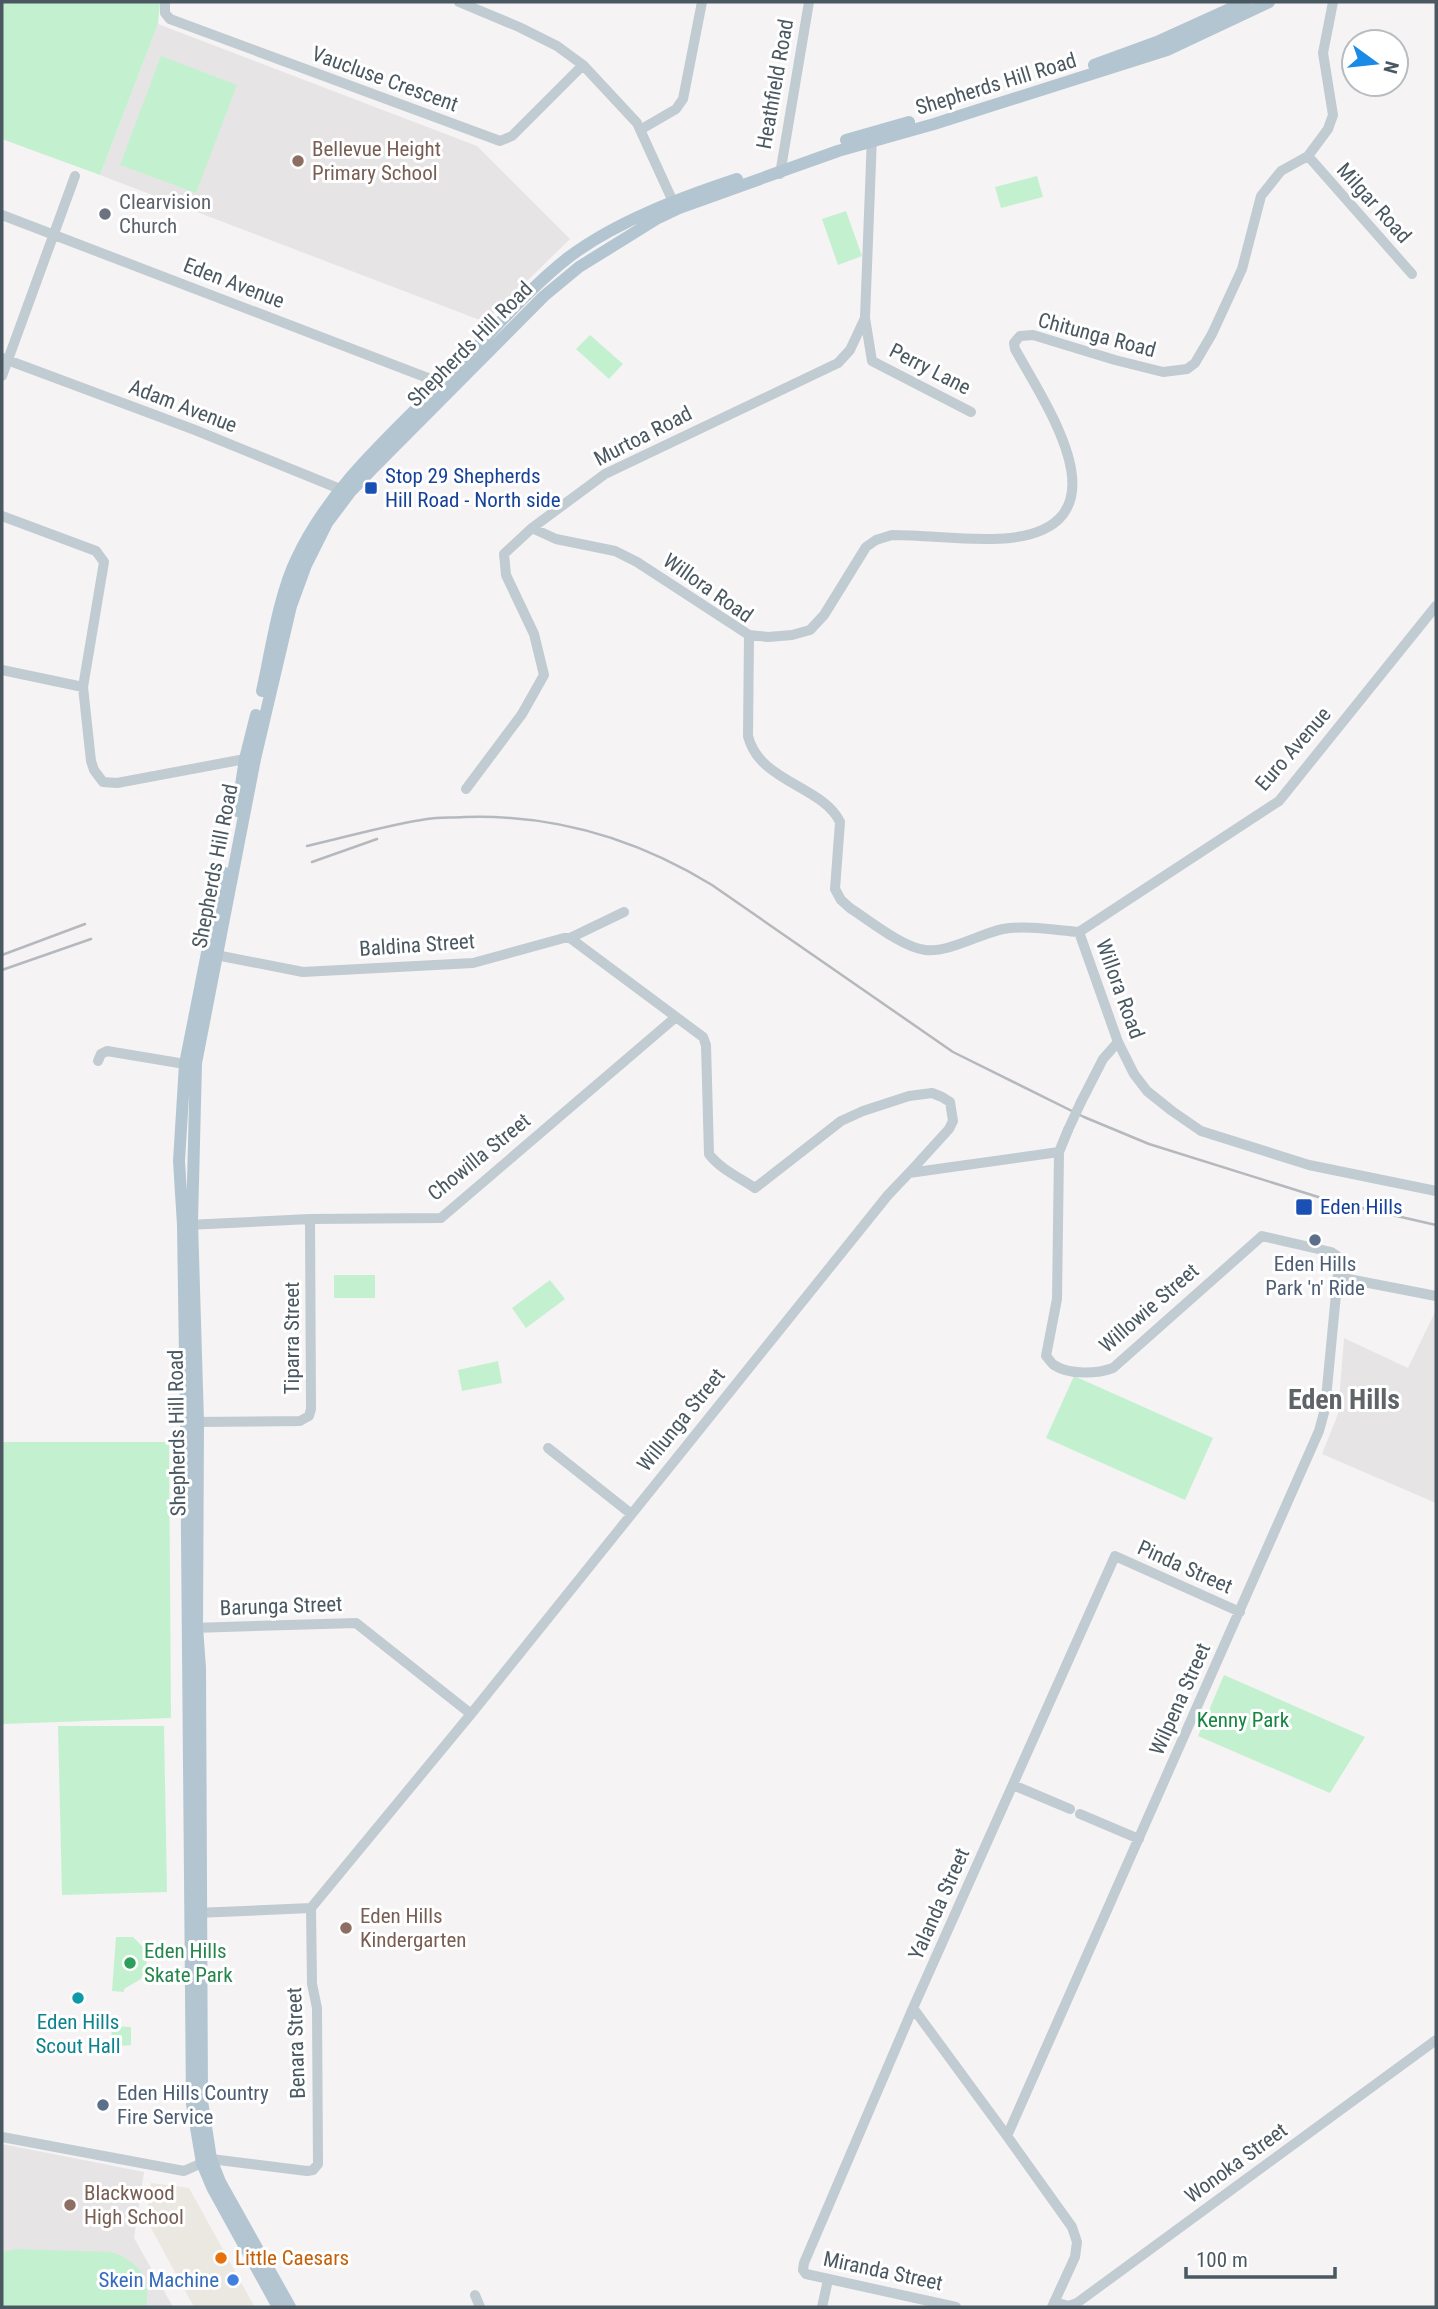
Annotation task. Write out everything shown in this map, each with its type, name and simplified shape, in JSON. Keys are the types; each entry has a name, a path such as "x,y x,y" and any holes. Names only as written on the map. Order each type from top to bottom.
{"main road":[{"name":"Shepherds Hill Road","path":"278,2307 226,2214 207,2161 192,2104 196,1913 192,1422 187,1225 196,1063 212,954 245,759 281,607 295,560 316,521 344,492 388,436 446,388 544,296 579,267 675,205 872,137 1128,54 1245,2"},
{"name":"Shepherds Hill Road","path":"872,137 934,124 1167,50 1269,2"},
{"name":"Shepherds Hill Road","path":"187,1225 179,1161 185,1064 291,606 315,544 344,492"},
{"name":"Shepherds Hill Road","path":"207,2161 290,2307"}],"street":[{"name":"Vaucluse Crescent","path":"166,2 165,13 170,19 500,141 512,136 583,65"},
{"path":"458,2 557,46 583,65 637,123 675,205"},
{"path":"640,130 676,109 683,99 702,2"},
{"name":"Heathfield Road","path":"780,169 809,2"},
{"name":"Chitunga Road","path":"749,635 768,637 810,630 824,615 866,547 876,540 892,535 1008,538 1030,534 1052,525 1062,516 1069,505 1072,470 1064,442 1014,343 1026,334 1033,335 1163,372 1187,369 1202,353 1237,283 1261,196 1281,172 1308,156 1328,129 1333,115 1323,53 1333,2"},
{"name":"Murtoa Road","path":"466,789 522,714 544,675 534,634 506,575 504,554 532,528 605,474 838,363 850,349 865,318 872,137"},
{"name":"Milgar Road","path":"1308,156 1412,274"},
{"path":"2,376 5,359 75,176"},
{"name":"Eden Avenue","path":"2,215 446,388"},
{"name":"Perry Lane","path":"865,318 872,361 971,412"},
{"name":"Adam Avenue","path":"5,359 195,430 344,492"},
{"path":"2,516 96,551 104,562 83,687 91,761 103,782 117,783 245,759"},
{"name":"Willora Road","path":"532,528 556,539 615,551 638,562 749,635 750,747 781,778 830,807 836,814 839,829 835,889 841,900 850,908 909,945 924,950 937,950 988,932 1017,927 1079,932 1118,1042 1141,1085 1172,1111 1201,1131 1309,1165 1436,1191"},
{"name":"Euro Avenue","path":"1079,932 1279,800 1436,606"},
{"path":"2,670 83,687"},
{"name":"Baldina Street","path":"212,954 303,972 473,963 570,938 624,912"},
{"path":"570,938 676,1017"},
{"name":"Willunga Street","path":"311,1908 471,1714 888,1195 949,1129 953,1121 950,1102 932,1094 909,1096 863,1111 841,1121 755,1188 713,1160 709,1154 706,1045 703,1037 676,1017"},
{"name":"Chowilla Street","path":"187,1225 310,1219 441,1218 676,1017"},
{"path":"909,1173 1059,1152 1103,1059 1118,1042"},
{"path":"98,1061 107,1051 185,1064"},
{"name":"Willowie Street","path":"1059,1152 1057,1299 1046,1356 1054,1366 1079,1373 1101,1373 1112,1368 1262,1236 1331,1252 1337,1256 1339,1263"},
{"name":"Tiparra Street","path":"192,1422 300,1421 309,1416 310,1219"},
{"name":"Wilpena Street","path":"1007,2136 1319,1431 1325,1409 1339,1263"},
{"path":"1338,1277 1436,1296"},
{"path":"548,1448 630,1513"},
{"name":"Pinda Street","path":"1115,1556 1240,1612"},
{"name":"Yalanda Street","path":"803,2270 913,2008 1115,1556"},
{"name":"Barunga Street","path":"192,1628 356,1623 471,1714"},
{"path":"1013,1785 1070,1809"},
{"path":"1080,1814 1139,1839"},
{"path":"196,1913 311,1908"},
{"name":"Benara Street","path":"207,2161 307,2171 318,2164 317,2008 312,1984 311,1908"},
{"path":"913,2008 1072,2227 1077,2242 1075,2257 1053,2305"},
{"name":"Wonoka Street","path":"1053,2305 1069,2306 1077,2303 1436,2040"},
{"path":"2,2137 184,2171 207,2161"},
{"name":"Miranda Street","path":"803,2270 806,2274 828,2280 956,2307"},
{"path":"822,2307 828,2280"},
{"path":"475,2295 480,2307"}],"shaded area":[{"name":"Bellevue Height Primary School","path":"158,24 477,146 570,239 485,322 100,175"},
{"path":"1436,1310 1436,1503 1322,1454 1338,1414 1344,1338 1408,1368"},
{"name":"Blackwood High School","path":"2,2144 144,2172 134,2238 173,2307 2,2307"},
{"path":"151,2183 189,2188 254,2306 194,2307 151,2228 148,2207"}],"green space":[{"path":"2,2 160,2 158,24 100,175 2,139"},
{"path":"161,56 237,85 196,193 120,165"},
{"path":"1037,176 1043,197 1001,208 995,187"},
{"path":"846,211 862,256 838,265 822,219"},
{"path":"590,335 623,364 609,379 576,349"},
{"path":"334,1275 375,1275 375,1298 334,1298"},
{"path":"550,1280 565,1299 526,1328 512,1308"},
{"path":"498,1361 502,1383 462,1391 458,1370"},
{"path":"1074,1376 1213,1438 1185,1500 1046,1438"},
{"path":"2,1442 169,1442 171,1718 2,1724"},
{"name":"Kenny Park","path":"1224,1675 1365,1737 1330,1793 1198,1736"},
{"path":"58,1726 164,1726 167,1892 62,1895"},
{"name":"Eden Hills Skate Park","path":"116,1937 133,1937 147,1951 146,1976 124,1989 124,1992 112,1991"},
{"path":"112,2026 131,2027 131,2045 119,2046 111,2041"},
{"path":"16,2249 111,2252 121,2256 136,2266 145,2279 146,2307 2,2307 2,2252"}],"railway":[{"path":"307,846 432,818 464,817 530,820 562,825 624,842 712,885 953,1052 1084,1117 1149,1144 1331,1201 1436,1225"},
{"path":"312,862 377,839"},
{"path":"2,955 85,924"},
{"path":"2,970 91,939"}],"place":[{"name":"Bellevue Height Primary School","path":"298,161"},
{"name":"Clearvision Church","path":"105,214"},
{"name":"Stop 29 Shepherds Hill Road - North side","path":"371,488"},
{"name":"Eden Hills","path":"1304,1207"},
{"name":"Eden Hills Park 'n' Ride","path":"1315,1240"},
{"name":"Eden Hills Kindergarten","path":"346,1928"},
{"name":"Eden Hills Skate Park","path":"130,1963"},
{"name":"Eden Hills Scout Hall","path":"78,1998"},
{"name":"Eden Hills Country Fire Service","path":"103,2105"},
{"name":"Blackwood High School","path":"70,2205"},
{"name":"Little Caesars","path":"221,2258"},
{"name":"Skein Machine","path":"233,2280"}],"district":[{"name":"Eden Hills","path":"1344,1399"}]}
